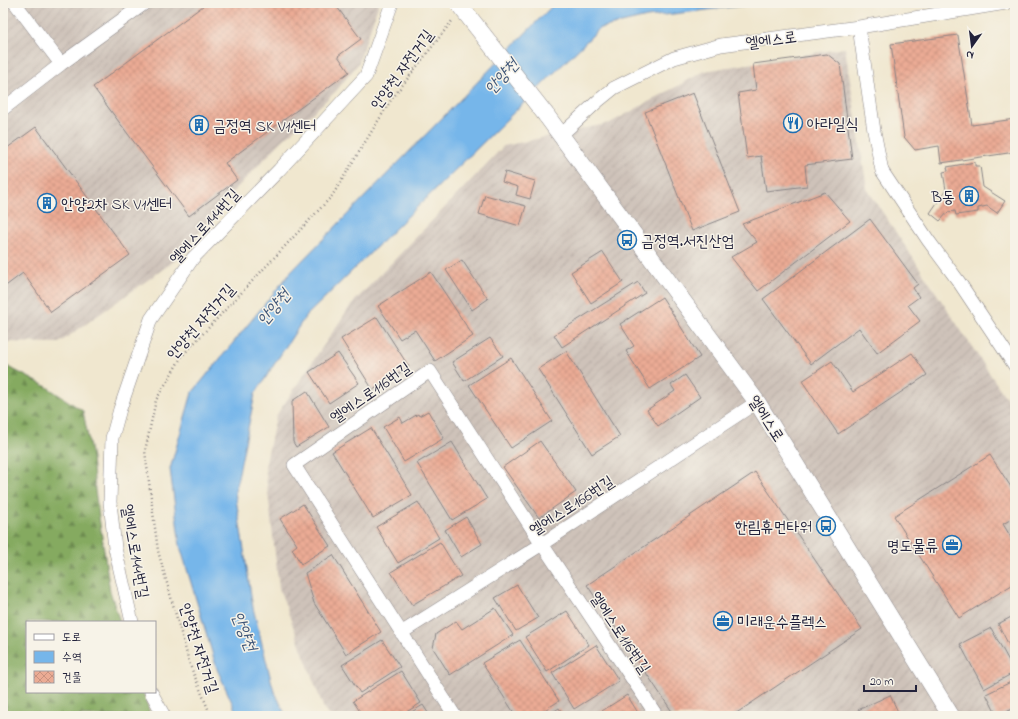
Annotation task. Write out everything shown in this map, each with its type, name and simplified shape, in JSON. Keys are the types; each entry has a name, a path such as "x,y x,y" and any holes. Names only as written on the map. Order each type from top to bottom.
{"street":[{"path":"15,3 61,64"},
{"path":"3,109 61,64 145,3"},
{"name":"엘에스로144번길","path":"132,621 115,548 110,502 112,438 120,408 151,319 194,258 279,170 366,76 392,3"},
{"name":"엘에스로","path":"561,135 614,88 674,58 721,45 859,27 1006,3"},
{"name":"엘에스로","path":"457,9 546,115 757,402 951,716"},
{"path":"859,27 874,131 882,171 1015,366"},
{"name":"엘에스로116번길","path":"455,716 294,465 430,371 542,544 657,716"},
{"name":"엘에스로166번길","path":"401,634 542,544 757,402"},
{"path":"152,693 164,716"}],"path":[{"name":"안양천 자전거길","path":"211,716 190,665 158,552 145,451 156,400 182,356 332,196 391,100 457,9"}],"shaded area":[{"path":"3,3 379,3 358,64 336,91 281,142 224,201 180,257 59,343 3,342"},
{"path":"845,48 867,189 1015,410 1015,716 330,716 324,709 279,588 265,467 276,416 351,305 504,146 610,123 705,71"}],"green space":[{"path":"3,364 47,387 83,411 92,458 95,490 110,591 120,621 26,621 26,693 143,693 151,716 3,716"}],"water":[{"name":"안양천","path":"555,3 767,3 647,17 600,28 305,317 255,394 235,492 253,608 273,688 286,716 238,716 217,669 180,546 170,469 192,393 291,272"}],"building":[{"name":"금정역 SK V1센터","path":"207,3 334,3 361,39 338,56 349,72 225,163 237,180 189,216 93,87"},
{"path":"958,35 972,125 1015,119 1015,152 941,163 939,146 915,150 904,137 891,44"},
{"path":"827,54 840,64 852,159 805,165 807,186 766,191 761,156 747,158 738,93 756,90 753,64"},
{"path":"693,93 740,212 692,231 645,112"},
{"name":"안양2차 SK V1센터","path":"36,127 130,255 51,312 23,273 3,288 3,151"},
{"name":"B동","path":"975,162 975,166 980,166 983,187 1005,201 997,213 987,206 978,208 978,212 956,215 955,211 948,212 940,221 930,213 946,190 943,172 948,171 947,167"},
{"path":"505,172 535,181 530,199 516,195 518,187 502,182"},
{"path":"825,192 850,221 758,291 731,257 757,242 742,224"},
{"path":"485,195 526,206 520,226 479,214"},
{"path":"870,219 918,284 913,288 919,297 908,305 920,321 877,353 859,328 811,364 763,299"},
{"path":"603,252 623,282 591,303 571,272"},
{"path":"462,260 488,299 472,310 446,270"},
{"path":"431,272 473,336 435,361 415,330 400,339 378,306"},
{"path":"638,282 645,293 562,347 554,335"},
{"path":"662,297 700,357 650,389 626,351 634,346 620,324"},
{"path":"377,317 409,367 373,390 341,339"},
{"path":"490,338 503,356 464,381 452,362"},
{"path":"566,351 620,436 592,454 538,369"},
{"path":"338,353 359,383 329,403 309,372"},
{"path":"912,353 927,375 838,434 802,381 832,361 853,392"},
{"path":"511,358 552,421 511,448 469,385"},
{"path":"685,375 700,397 658,426 647,410 675,391 671,385"},
{"path":"307,391 329,427 296,447 293,442 292,401"},
{"path":"428,411 444,438 404,462 383,427 400,417 403,423 418,414 419,416"},
{"path":"371,428 412,495 373,518 332,452"},
{"path":"540,441 576,492 539,518 503,467"},
{"path":"452,442 487,499 452,520 417,463"},
{"path":"990,455 1015,493 1015,517 1003,524 1015,544 1015,583 959,618 894,516"},
{"path":"755,472 862,629 732,716 675,716 587,585"},
{"path":"418,502 439,538 398,563 376,527"},
{"path":"303,504 330,546 301,564 292,549 297,545 280,519"},
{"path":"466,517 482,544 461,557 445,530"},
{"path":"440,542 461,576 412,605 391,572"},
{"path":"333,555 381,632 346,654 314,603 305,573"},
{"path":"517,585 538,618 516,631 495,598"},
{"path":"495,608 513,635 450,675 433,648 436,634 456,621 462,629"},
{"path":"567,611 589,645 547,672 525,637"},
{"path":"1015,615 1015,657 998,624"},
{"path":"991,628 1015,672 984,689 960,644"},
{"path":"382,640 400,667 360,693 342,665"},
{"path":"520,640 559,701 535,716 516,716 482,663"},
{"path":"596,645 619,681 574,709 552,673"},
{"path":"401,671 421,703 400,716 363,716 353,701"},
{"path":"1015,680 1015,708 997,716 986,694"},
{"path":"627,695 640,716 594,716"},
{"path":"890,695 900,716 861,716 858,710"},
{"path":"423,705 430,716 405,716"},
{"path":"559,708 564,716 547,716"}],"place":[{"name":"아라일식","path":"793,123"},
{"name":"금정역 SK V1센터","path":"199,125"},
{"name":"B동","path":"969,196"},
{"name":"안양2차 SK V1센터","path":"47,203"},
{"name":"금정역.서진산업","path":"627,240"},
{"name":"한림휴먼타워","path":"826,526"},
{"name":"명도물류","path":"952,545"},
{"name":"미래운수플렉스","path":"723,621"}]}
